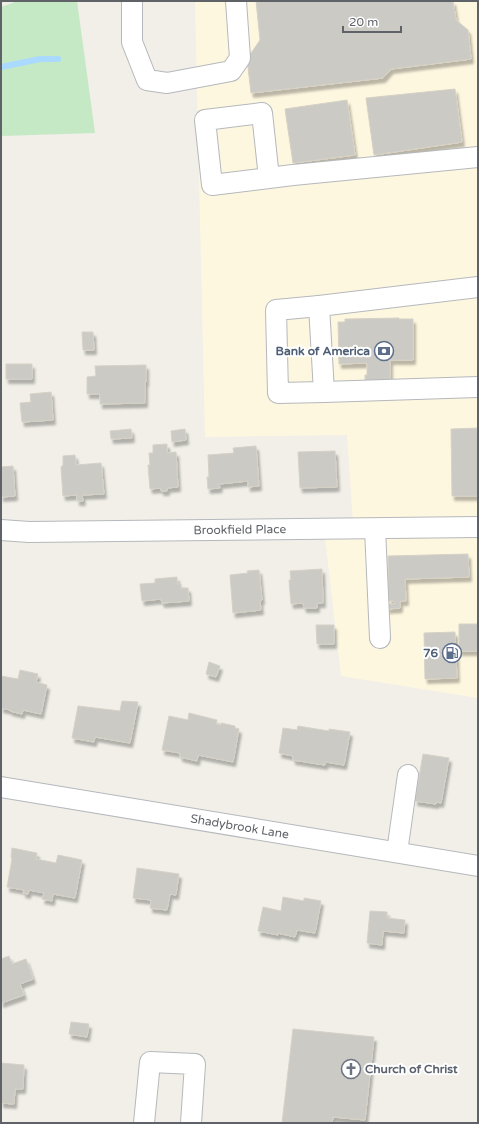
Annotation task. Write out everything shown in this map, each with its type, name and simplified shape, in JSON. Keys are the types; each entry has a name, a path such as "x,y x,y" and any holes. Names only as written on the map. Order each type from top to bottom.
{"street":[{"path":"132,1 132,42 147,80 167,83 231,71 240,58 236,1"},
{"path":"269,178 478,157"},
{"path":"478,287 276,310 278,393 478,387"},
{"path":"319,306 324,392"},
{"name":"Brookfield Place","path":"1,530 29,532 478,528"},
{"path":"375,529 380,638"},
{"path":"397,852 408,775"},
{"name":"Shadybrook Lane","path":"1,787 478,866"},
{"path":"144,1123 150,1062 195,1064 191,1123"}],"shaded area":[{"path":"195,1 478,1 478,698 341,676 325,537 354,537 347,435 205,437"}],"green space":[{"path":"18,1 77,1 95,133 1,136 1,7"}],"building":[{"path":"256,1 453,1 456,20 468,30 471,59 391,69 383,78 251,93 247,59 260,40"},
{"path":"455,89 462,142 374,155 366,98"},
{"path":"347,100 355,155 293,163 285,109"},
{"path":"345,319 413,319 413,360 390,360 390,384 365,384 367,363 339,364 338,322 345,322"},
{"path":"82,332 93,332 94,350 83,350"},
{"path":"6,364 32,364 32,379 6,379"},
{"path":"146,365 145,403 100,404 100,394 87,394 87,377 96,376 95,366"},
{"path":"51,392 53,420 22,422 20,403 31,402 30,394"},
{"path":"478,428 478,496 452,496 451,429"},
{"path":"131,429 132,438 111,439 110,431"},
{"path":"185,429 186,440 172,442 171,431"},
{"path":"167,444 167,453 176,452 178,487 167,488 167,491 161,491 161,488 150,489 148,465 150,465 149,453 153,453 153,445"},
{"path":"256,446 259,486 248,487 248,481 219,484 220,488 208,489 208,455 234,453 233,448"},
{"path":"335,451 337,487 300,488 298,452"},
{"path":"75,455 76,465 101,463 104,494 82,495 83,501 77,501 77,495 63,496 61,467 63,465 63,456"},
{"path":"13,466 15,496 1,497 1,467"},
{"path":"468,554 469,577 405,579 406,601 400,601 400,608 387,609 387,604 395,604 394,601 389,601 388,556"},
{"path":"322,569 323,603 317,603 317,608 304,608 303,603 291,604 289,580 291,580 290,571"},
{"path":"259,570 262,600 260,600 261,610 233,613 230,575"},
{"path":"177,577 177,584 181,584 181,588 188,588 189,601 162,603 161,599 142,601 140,584 155,583 155,579"},
{"path":"459,624 478,624 478,651 459,651"},
{"path":"316,625 334,625 334,644 317,644"},
{"path":"455,632 457,678 425,679 424,633"},
{"path":"209,662 220,666 216,677 206,674"},
{"path":"20,670 38,674 36,682 47,685 41,714 23,710 22,714 1,708 1,676 18,679"},
{"path":"122,701 138,702 130,743 95,737 94,742 72,738 78,706 120,711"},
{"path":"189,713 217,720 216,724 221,725 221,723 235,726 235,728 239,729 233,762 198,755 197,761 180,757 180,753 162,750 169,716 188,720"},
{"path":"298,726 329,731 329,729 350,732 344,765 326,762 325,765 293,760 293,756 279,753 283,728 297,730"},
{"path":"423,754 449,758 441,803 437,802 436,804 415,801"},
{"path":"12,848 37,853 36,859 56,863 58,855 82,860 75,898 53,894 52,901 42,899 44,893 29,890 28,894 23,893 24,890 7,887 12,859"},
{"path":"137,868 179,874 176,895 170,894 167,910 150,908 151,900 133,898"},
{"path":"283,897 304,901 304,898 321,901 315,933 297,930 295,937 278,933 278,935 258,931 263,907 281,911"},
{"path":"370,911 387,912 387,918 405,920 404,933 383,931 382,945 367,943"},
{"path":"9,956 12,964 26,959 33,979 20,984 24,995 1,1003 1,959"},
{"path":"71,1022 89,1024 87,1037 69,1034"},
{"path":"293,1029 374,1037 365,1120 333,1117 332,1123 282,1123"},
{"path":"1,1063 24,1065 23,1089 15,1089 14,1104 1,1103"}],"waterway":[{"path":"1,67 40,59 58,59"}],"place":[{"name":"Bank of America","path":"384,351"},
{"name":"76","path":"452,653"},
{"name":"Church of Christ","path":"351,1069"}]}
